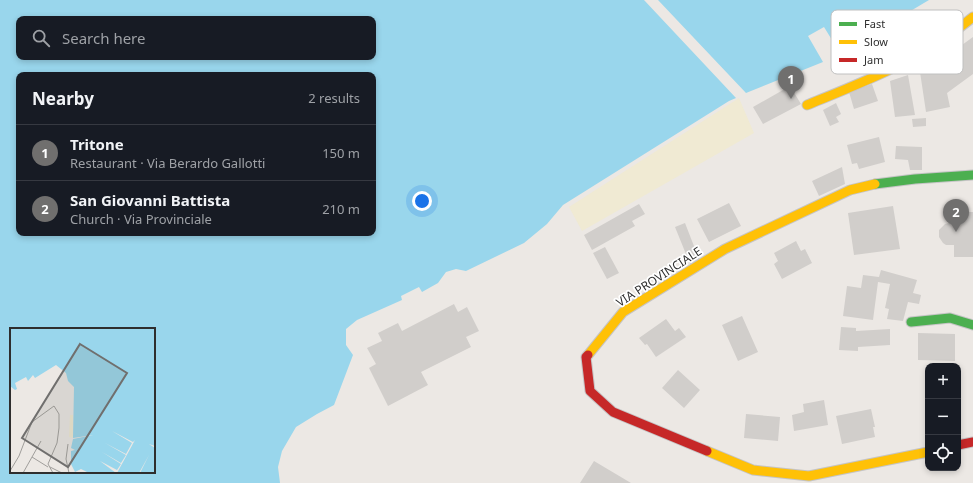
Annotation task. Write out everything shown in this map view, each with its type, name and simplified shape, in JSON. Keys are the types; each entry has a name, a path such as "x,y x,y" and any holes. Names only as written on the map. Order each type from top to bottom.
{"main road":[{"path":"963,24 973,17"},
{"path":"806,105 879,74"},
{"name":"VIA PROVINCIALE","path":"925,453 809,476 753,470 613,412 590,391 586,357 623,312 725,249 850,190 876,184 915,179 973,175"},
{"path":"912,322 950,318 973,325"},
{"path":"961,444 973,442"}],"sand":[{"path":"739,98 754,133 582,231 569,207"}],"water":[{"path":"0,0 644,0 736,98 563,205 547,224 524,243 466,271 456,269 446,272 438,283 422,292 419,287 401,296 402,300 357,320 346,329 346,345 353,355 334,405 296,427 282,451 278,467 280,483 0,483"},
{"path":"658,0 929,0 912,10 831,10 831,38 824,27 808,36 823,62 746,93"}],"building":[{"path":"973,37 973,74 947,93 950,107 926,112 920,74 963,74 963,44"},
{"path":"908,75 915,115 895,117 890,81"},
{"path":"872,84 878,101 854,109 849,92"},
{"path":"790,86 801,104 763,124 753,107"},
{"path":"836,103 841,114 836,117 839,122 830,126 823,110"},
{"path":"926,118 926,126 913,127 912,119"},
{"path":"879,137 885,162 859,169 857,163 852,164 847,145"},
{"path":"896,146 922,147 922,170 910,170 908,160 895,159"},
{"path":"842,167 845,184 819,196 812,181"},
{"path":"729,203 741,226 709,242 697,219"},
{"path":"639,204 645,214 632,221 635,226 592,250 584,235"},
{"path":"893,206 900,249 854,255 848,213"},
{"path":"949,208 964,208 965,212 973,212 973,257 954,257 954,245 946,245 939,237 939,230 945,224 949,223"},
{"path":"685,223 699,259 690,264 675,227"},
{"path":"796,241 801,251 805,249 812,263 782,279 774,264 778,261 774,253"},
{"path":"605,247 619,273 607,279 593,253"},
{"path":"881,270 917,280 913,293 921,295 919,304 908,302 903,321 887,319 889,309 885,308 890,284 878,282 873,320 843,316 847,286 861,288 863,275 879,277"},
{"path":"454,304 458,312 467,307 479,331 466,337 471,347 421,372 428,385 388,406 369,368 376,364 367,348 382,341 378,333 398,323 402,331"},
{"path":"742,316 758,352 738,361 722,325"},
{"path":"666,319 675,331 679,328 686,337 656,357 647,344 645,345 639,338"},
{"path":"841,327 856,328 856,331 890,329 890,345 858,347 858,351 839,350"},
{"path":"918,333 955,334 955,361 918,360"},
{"path":"678,370 700,390 684,408 662,388"},
{"path":"824,400 828,425 794,431 792,415 804,412 803,404"},
{"path":"871,409 875,427 873,427 875,437 842,444 836,416"},
{"path":"746,414 780,417 778,441 744,438"},
{"path":"594,461 631,483 580,483"}],"traffic: fast":[{"path":"875,184 915,179 973,175"},
{"path":"911,322 950,318 973,325"}],"traffic: slow":[{"path":"963,25 973,17"},
{"path":"807,105 881,74"},
{"path":"588,355 623,312 725,249 850,190 875,184"},
{"path":"707,451 753,470 809,476 925,453"}],"traffic: jam":[{"path":"588,355 586,357 590,391 613,412 707,451"},
{"path":"961,444 973,442"}],"place":[{"name":"Tritone","path":"791,99"},
{"name":"San Giovanni Battista","path":"956,232"}]}
